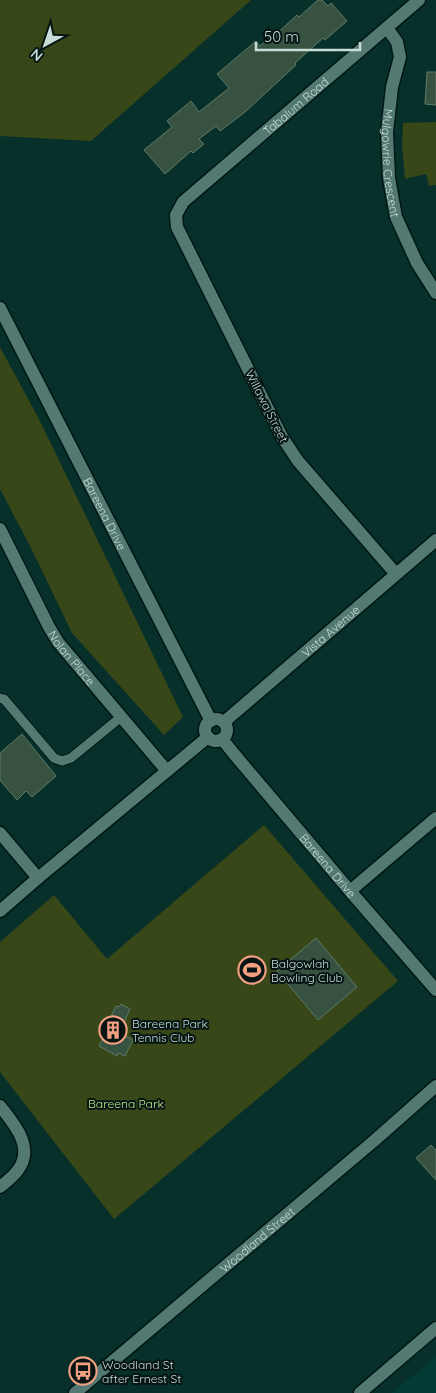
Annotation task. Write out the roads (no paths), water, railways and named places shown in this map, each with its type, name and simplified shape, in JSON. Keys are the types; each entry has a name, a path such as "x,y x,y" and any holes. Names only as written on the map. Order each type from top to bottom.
{"street":[{"name":"Tabalum Road","path":"176,215 183,202 419,0"},
{"name":"Mulgowrie Crescent","path":"386,28 396,42 400,57 392,87 387,132 390,186 396,218 417,263 436,293"},
{"name":"Willawa Street","path":"176,215 177,227 282,437 298,461 396,574"},
{"name":"Bareena Drive","path":"0,308 218,722"},
{"name":"Nolan Place","path":"0,530 58,642 167,770"},
{"name":"Vista Avenue","path":"218,722 436,540"},
{"path":"218,722 226,726 227,732 222,739 214,740 208,737 206,731 208,723 218,722"},
{"path":"0,911 208,737"},
{"name":"Bareena Drive","path":"222,739 350,892 436,990"},
{"path":"350,892 436,818"},
{"path":"0,833 38,878"},
{"name":"Woodland Street","path":"75,1393 375,1140 436,1086"},
{"path":"0,1106 18,1132 23,1142 24,1150 18,1171 0,1187"},
{"path":"360,1393 436,1328"}],"lane":[{"path":"0,698 4,699 54,758 62,761 71,758 122,716"}],"place":[{"name":"Balgowlah Bowling Club","path":"252,970"},
{"name":"Bareena Park Tennis Club","path":"113,1030"},
{"name":"Woodland St after Ernest St","path":"83,1371"}],"park label":[{"name":"Bareena Park","path":"126,1103"}]}
